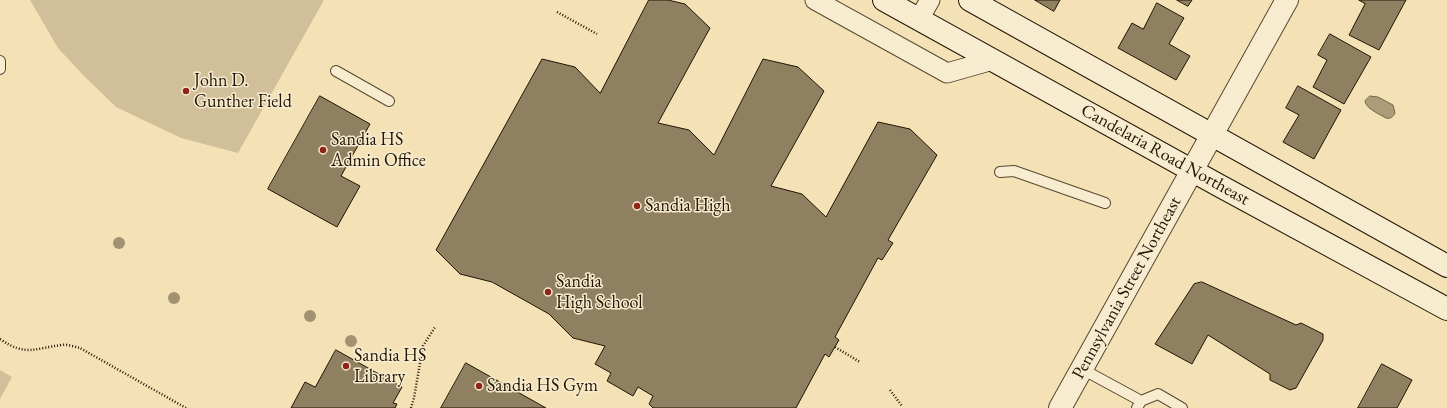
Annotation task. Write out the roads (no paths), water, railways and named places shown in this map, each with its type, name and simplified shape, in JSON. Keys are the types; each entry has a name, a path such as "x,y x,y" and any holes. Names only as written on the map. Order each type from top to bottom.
{"main road":[{"name":"Candelaria Road Northeast","path":"884,0 1193,171 1447,309"},
{"path":"970,0 1447,266"},
{"name":"Pennsylvania Street Northeast","path":"1060,408 1287,0"}],"street":[{"path":"815,0 947,73 993,60"},
{"path":"920,19 930,0"}],"lane":[{"path":"0,61 0,69"},
{"path":"336,71 389,100"},
{"path":"1000,172 1014,171 1105,203"},
{"path":"1082,369 1139,404 1158,394 1182,408"}],"place":[{"name":"John D. Gunther Field","path":"186,91"},
{"name":"Sandia HS Admin Office","path":"323,150"},
{"name":"Sandia High","path":"637,206"},
{"name":"Sandia High School","path":"548,292"},
{"name":"Sandia HS Library","path":"346,366"},
{"name":"Sandia HS Gym","path":"479,386"}]}
